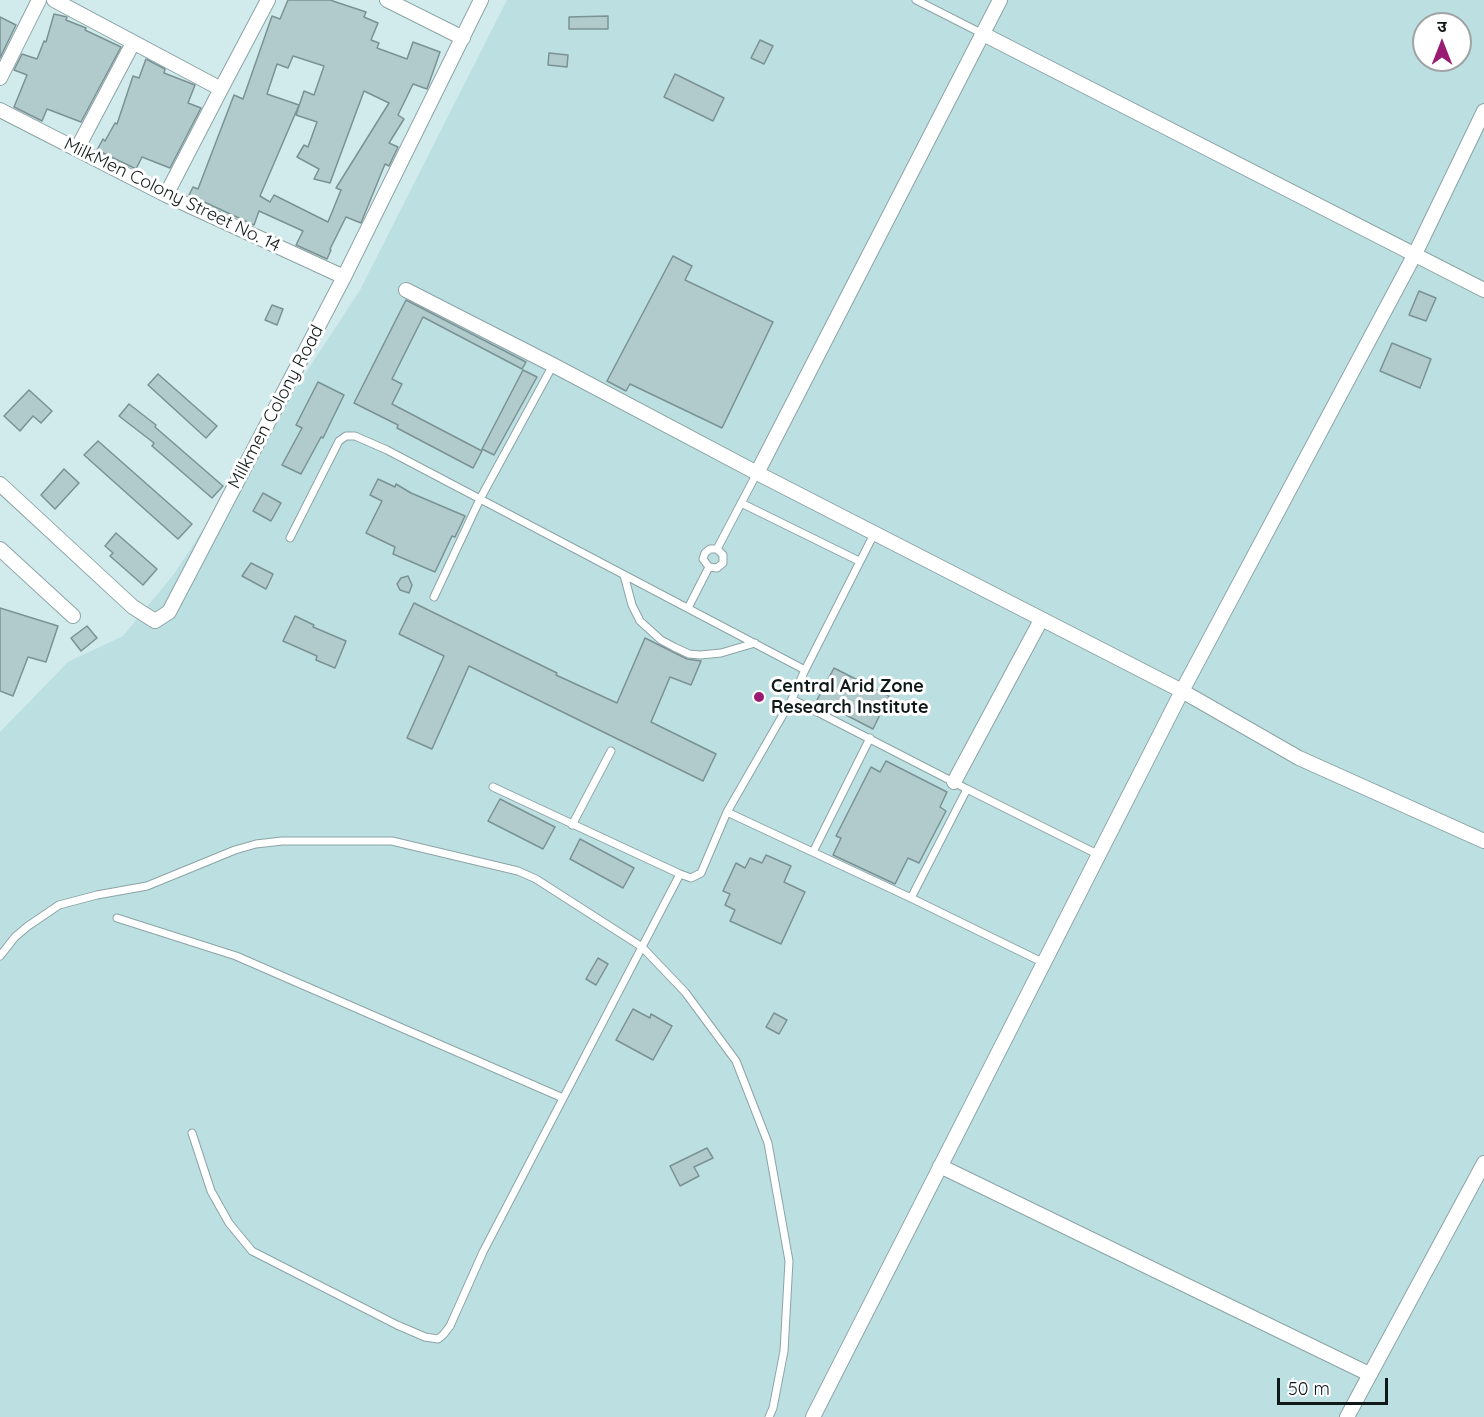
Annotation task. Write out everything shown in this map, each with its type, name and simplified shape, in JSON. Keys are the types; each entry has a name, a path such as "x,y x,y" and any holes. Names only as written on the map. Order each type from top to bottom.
{"street":[{"path":"0,78 39,0"},
{"path":"54,0 221,89"},
{"path":"166,195 268,0"},
{"path":"387,0 463,38"},
{"name":"Milkmen Colony Road","path":"0,484 133,607 155,621 169,612 344,277 481,0"},
{"path":"758,473 1000,0"},
{"path":"983,34 1484,290"},
{"path":"77,149 133,43"},
{"name":"MilkMen Colony Street No. 14","path":"0,110 166,195 344,277"},
{"path":"813,1417 1182,691 1415,254 1484,111"},
{"path":"406,290 1182,691 1299,758 1484,841"},
{"path":"0,550 73,616"},
{"path":"954,782 1041,620"},
{"path":"1347,1417 1484,1162"},
{"path":"940,1166 1369,1374"}],"lane":[{"path":"916,0 983,34"},
{"path":"434,597 480,499 553,364"},
{"path":"290,538 339,441 346,436 355,436 805,670"},
{"path":"717,549 758,473"},
{"path":"741,503 859,561"},
{"path":"493,787 680,874 692,878 701,873 727,812 792,699 875,532"},
{"path":"710,549 717,549 723,555 723,563 717,568 709,567 703,559 705,553 710,549"},
{"path":"688,608 709,567"},
{"path":"624,575 632,605 640,621 661,640 674,647 689,654 700,655 721,653 755,643"},
{"path":"792,699 1099,855"},
{"path":"813,852 870,738"},
{"path":"572,825 611,751"},
{"path":"911,898 967,789"},
{"path":"727,812 1044,963"},
{"path":"0,956 15,937 59,905 147,886 235,850 282,841 392,841 518,872 536,879 642,947 685,992 736,1061 768,1143 789,1261 784,1351 773,1408 769,1417"},
{"path":"192,1133 211,1191 229,1223 252,1251 397,1325 425,1337 438,1339 450,1326 483,1252 680,874"},
{"path":"117,918 236,956 563,1098"}],"shaded area":[{"name":"Central Arid Zone Research Institute","path":"507,0 1484,0 1484,1417 0,1417 0,732 68,662 123,636 174,574 360,290"}],"building":[{"path":"288,0 330,0 366,12 364,17 378,23 371,40 379,43 377,48 407,59 413,42 440,52 427,89 413,84 398,115 404,119 389,143 398,147 389,166 385,164 361,223 346,217 327,259 296,245 303,231 259,211 254,225 189,195 193,187 198,189 234,95 243,99 272,16 280,19","holes":["293,56 324,66 314,95 304,91 296,115 317,122 308,147 304,145 297,157 319,169 314,179 330,183 364,91 389,103 336,188 341,190 328,222 274,195 270,202 260,196 299,105 267,94 277,64 288,68"]},
{"path":"54,14 67,17 66,20 121,47 81,122 47,109 42,121 14,107 27,75 14,70 22,54 37,59 44,41 46,42"},
{"path":"608,16 608,29 569,29 569,17"},
{"path":"0,17 16,25 0,58"},
{"path":"760,40 773,46 764,64 751,58"},
{"path":"549,53 568,55 567,67 548,65"},
{"path":"146,59 165,69 164,73 195,85 188,103 201,108 170,168 142,157 136,169 97,150 115,123 117,124 133,76 139,78"},
{"path":"675,74 724,98 713,121 664,97"},
{"path":"673,256 692,266 685,280 773,322 722,428 630,384 626,391 607,381"},
{"path":"1419,291 1436,298 1426,321 1409,315"},
{"path":"406,300 526,362 522,369 423,317 392,379 402,384 392,404 482,451 473,468 354,403"},
{"path":"272,305 283,309 277,325 265,320"},
{"path":"1392,343 1431,359 1420,388 1380,371"},
{"path":"523,370 537,377 494,455 482,449"},
{"path":"158,374 217,426 206,438 148,385"},
{"path":"318,382 344,395 323,438 321,437 301,474 282,465 302,428 296,425"},
{"path":"29,390 52,411 41,423 33,416 20,431 4,416"},
{"path":"129,404 156,425 155,427 223,486 212,498 152,446 154,443 119,416"},
{"path":"98,441 192,524 178,539 84,455"},
{"path":"64,469 79,483 55,509 41,495"},
{"path":"378,479 395,487 396,484 411,493 465,516 455,537 452,536 435,572 393,554 395,547 366,533 382,501 370,495"},
{"path":"263,493 281,503 271,521 253,511"},
{"path":"116,533 157,569 143,585 110,556 113,553 105,546"},
{"path":"251,563 273,574 266,589 242,576"},
{"path":"408,576 412,585 409,593 400,590 397,584 401,578"},
{"path":"414,603 557,673 556,675 617,703 645,638 687,659 701,661 691,685 670,677 651,722 716,754 703,781 469,666 432,749 407,738 444,656 399,634"},
{"path":"0,608 58,626 46,662 28,657 13,696 0,691"},
{"path":"295,616 314,625 313,627 346,641 335,668 316,660 317,656 283,641"},
{"path":"87,626 97,638 81,651 71,638"},
{"path":"834,668 889,696 873,729 817,700"},
{"path":"886,761 947,792 940,807 946,811 919,863 908,858 895,884 833,855 841,838 836,836 871,767 880,772"},
{"path":"500,799 555,827 543,849 488,821"},
{"path":"580,839 634,868 623,888 570,859"},
{"path":"766,855 791,866 784,882 805,892 781,944 730,921 735,910 725,905 730,894 723,891 736,863 745,868 750,858 762,863"},
{"path":"598,958 608,964 596,985 586,979"},
{"path":"633,1009 650,1018 651,1014 672,1026 653,1060 616,1040"},
{"path":"774,1013 787,1020 779,1034 766,1027"},
{"path":"707,1148 713,1158 694,1167 699,1176 680,1186 670,1166"}],"place":[{"name":"Central Arid Zone Research Institute","path":"759,697"}]}
